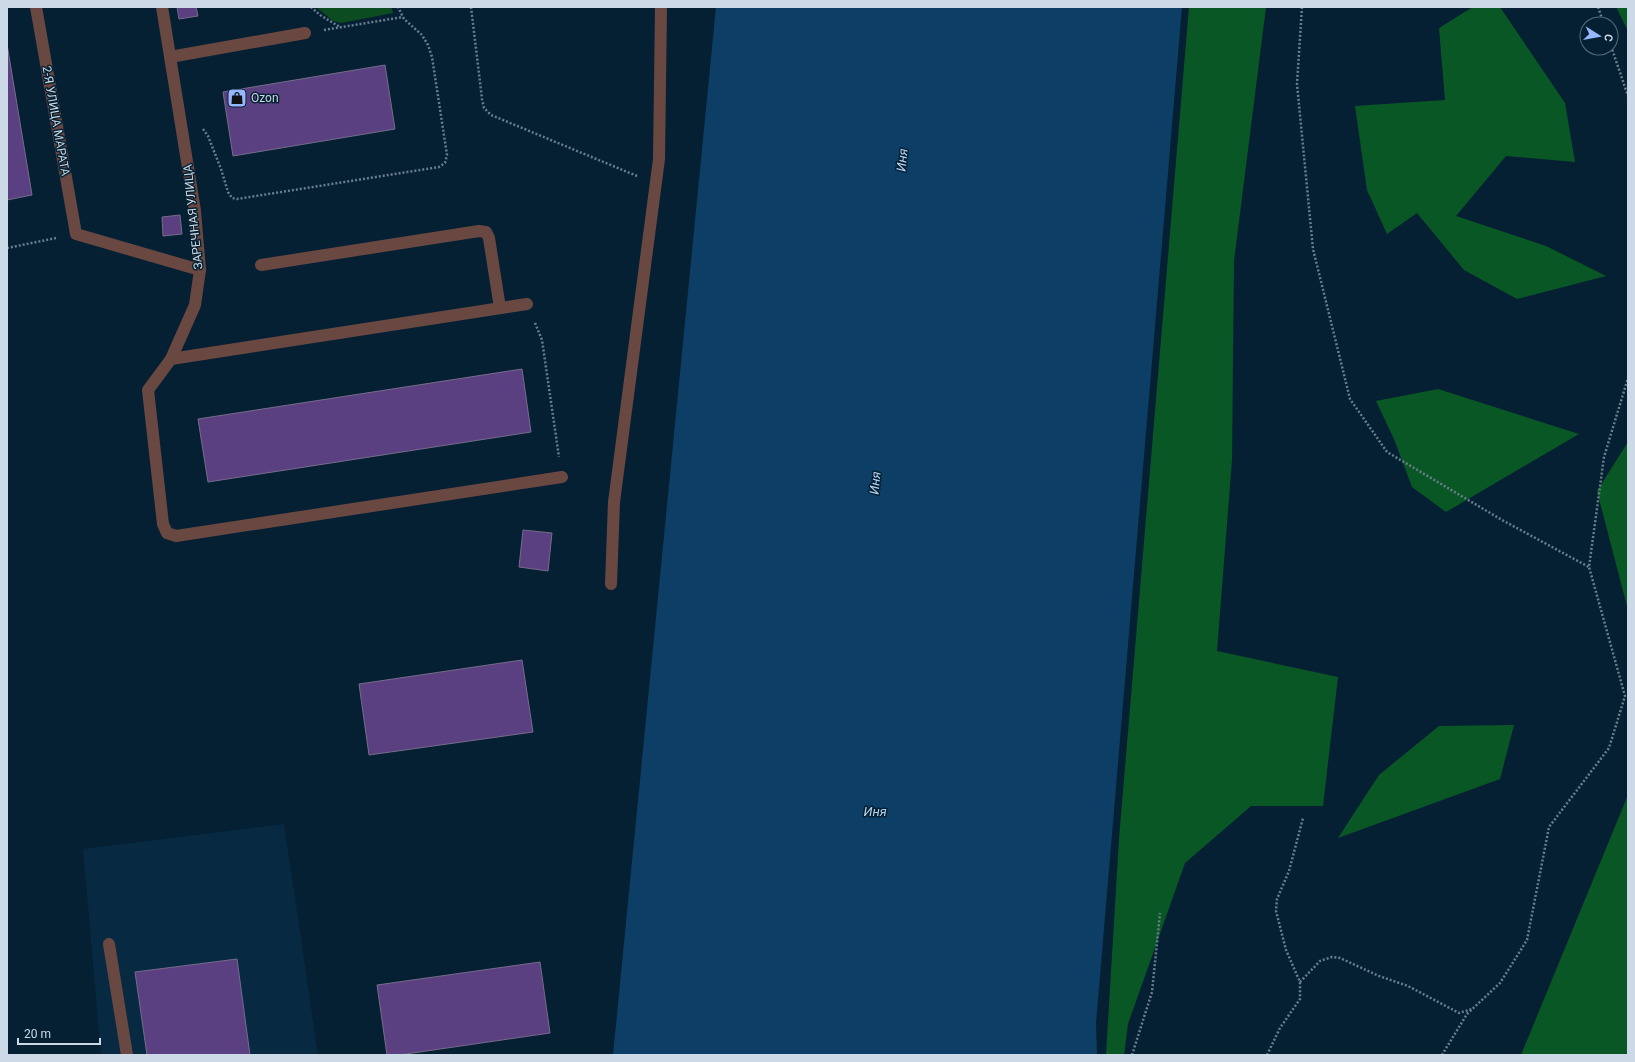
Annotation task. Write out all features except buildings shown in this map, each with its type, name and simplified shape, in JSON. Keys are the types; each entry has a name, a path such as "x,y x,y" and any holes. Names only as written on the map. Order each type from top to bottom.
{"street":[{"name":"2-Я УЛИЦА МАРАТА","path":"36,7 76,234"},
{"name":"ЗАРЕЧНАЯ УЛИЦА","path":"162,7 195,211 200,270 195,305 171,359 148,390 163,524 168,533 176,536 562,477"},
{"path":"611,584 614,502 659,158 661,7"},
{"path":"170,56 305,34"},
{"path":"261,264 479,231 486,232 489,238 500,308"},
{"path":"76,234 200,270"},
{"path":"171,359 527,304"},
{"path":"110,944 127,1055"}],"path":[{"path":"311,7 320,15 341,28"},
{"path":"201,126 208,136 222,169 228,192 232,198 237,199 439,167 445,163 447,155 432,57 428,45 422,35 403,17 398,7"},
{"path":"471,7 482,99 484,108 491,115 656,184"},
{"path":"1302,7 1297,84 1313,249 1350,399 1387,452 1502,520 1588,567"},
{"path":"305,34 403,17"},
{"path":"1614,56 1628,96"},
{"path":"7,248 76,234"},
{"path":"527,304 542,340 562,477"},
{"path":"1442,1055 1467,1014 1500,983 1527,940 1549,827 1609,748 1625,696 1588,567 1604,457 1628,378"},
{"path":"1267,1055 1280,1028 1300,999 1300,982 1286,950 1276,911 1277,899 1289,871 1303,818"},
{"path":"1132,1055 1152,992 1160,913"},
{"path":"1300,982 1320,962 1332,957 1340,958 1380,976 1408,986 1458,1014 1474,1008"}],"shaded area":[{"path":"284,824 318,1055 101,1055 83,849"}],"green space":[{"path":"316,7 391,7 393,13 341,23 333,21"},
{"path":"1189,7 1266,7 1234,261 1232,460 1217,651 1338,677 1323,806 1251,806 1185,863 1128,1024 1124,1055 1106,1055 1119,839"},
{"path":"1473,7 1500,7 1565,103 1575,162 1506,156 1456,216 1546,246 1606,276 1517,299 1464,270 1417,213 1387,234 1367,190 1355,106 1445,100 1439,28"},
{"path":"1618,7 1628,7 1628,31 1617,9"},
{"path":"1438,389 1579,434 1446,512 1412,487 1394,439 1376,401"},
{"path":"1628,442 1628,610 1597,491"},
{"path":"1514,725 1500,779 1338,838 1379,775 1439,726"},
{"path":"1628,795 1628,1055 1521,1055"}],"water":[{"name":"Иня","path":"716,7 1182,7 1096,1023 1097,1055 613,1055"}],"place":[{"name":"Ozon","path":"237,98"}]}
